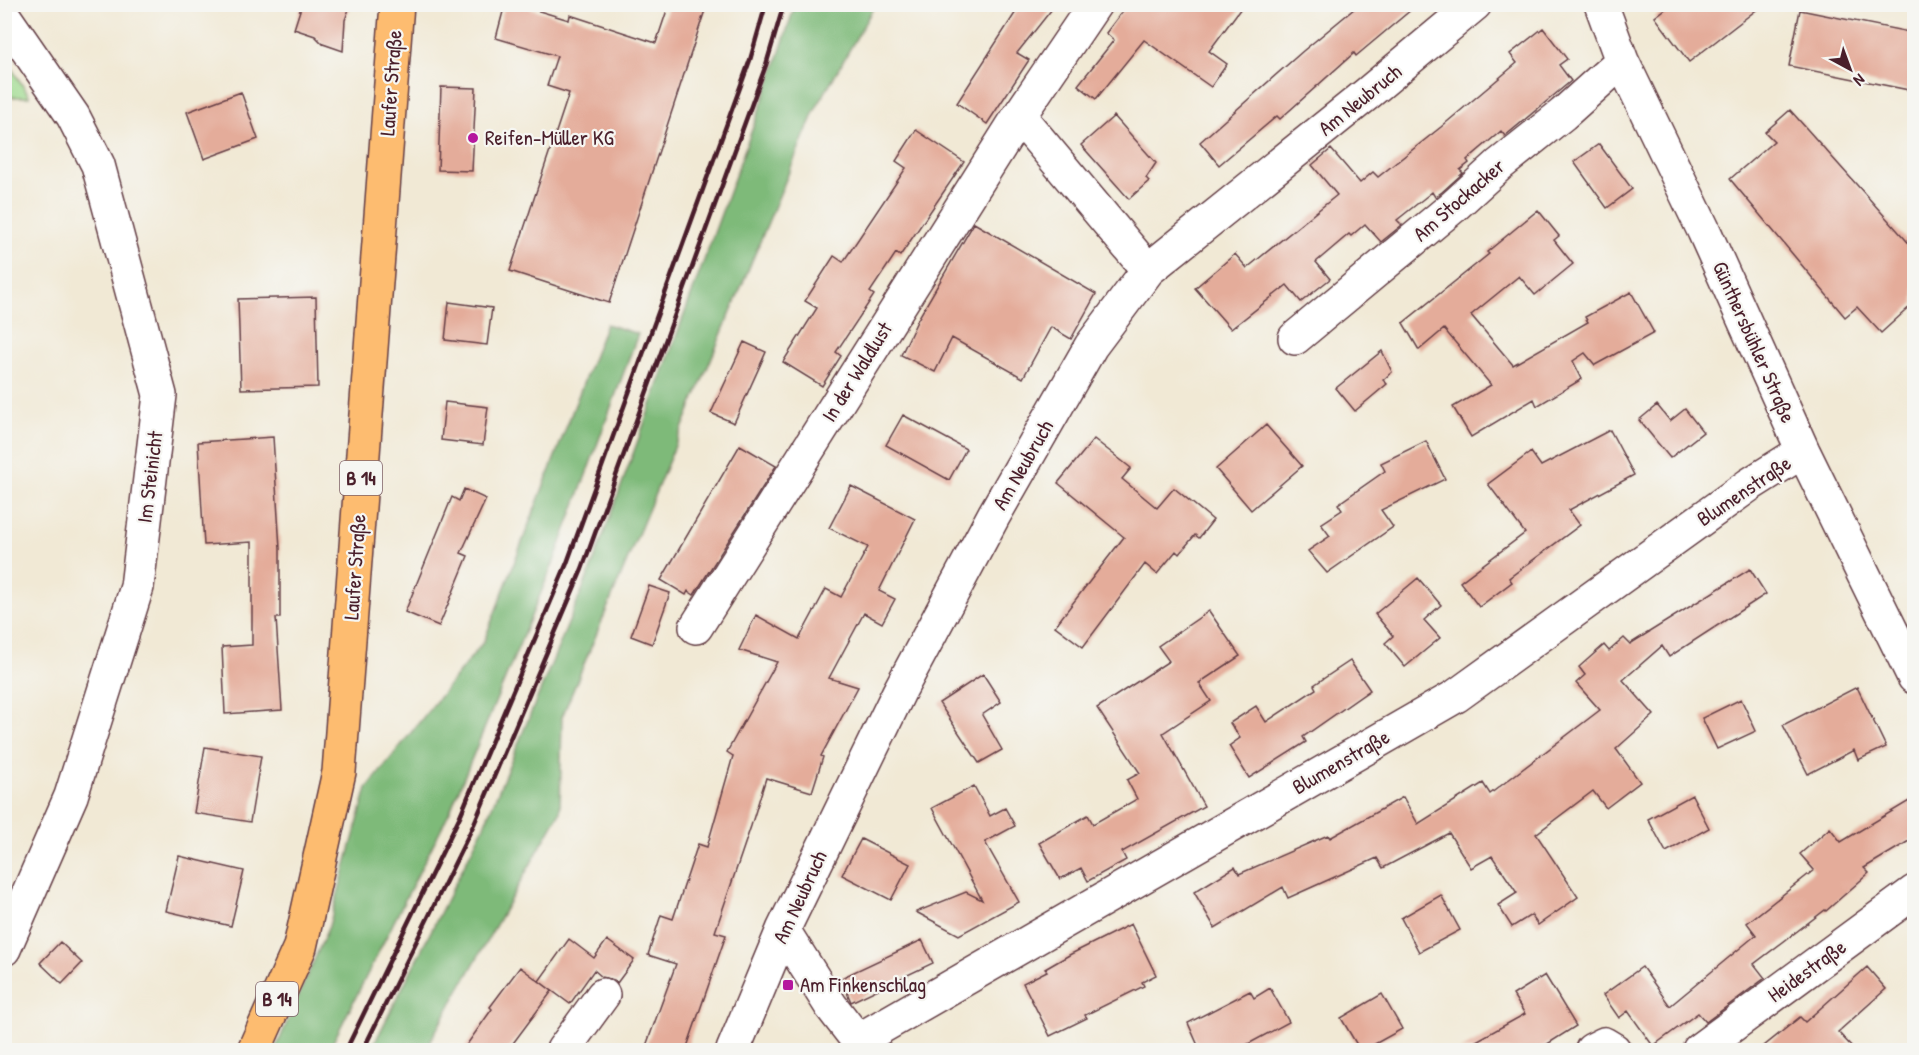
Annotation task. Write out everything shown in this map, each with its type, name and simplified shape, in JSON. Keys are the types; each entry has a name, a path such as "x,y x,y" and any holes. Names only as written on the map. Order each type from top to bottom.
{"main road":[{"name":"Laufer Straße","path":"254,1050 300,947 339,772 397,4"}],"street":[{"name":"In der Waldlust","path":"696,627 1019,116 1095,4"},
{"name":"Am Neubruch","path":"734,1050 783,930 899,692 994,515 1091,346 1148,270 1358,102 1474,4"},
{"name":"Günthersbühler Straße","path":"1601,4 1622,61 1704,231 1803,451 1914,677"},
{"name":"Im Steinicht","path":"4,16 73,116 98,165 160,395 136,587 70,796 4,949"},
{"name":"Am Stockacker","path":"1295,338 1454,206 1499,165 1563,114 1622,61"},
{"path":"1019,116 1148,270"},
{"name":"Blumenstraße","path":"861,1046 1456,696 1749,485 1803,451"},
{"name":"Heidestraße","path":"1699,1050 1914,892"},
{"path":"783,930 831,1006 861,1046"},
{"path":"563,1050 603,995"},
{"path":"1592,1050 1604,1044 1614,1050"}],"green space":[{"path":"795,5 875,5 814,112 562,717 560,812 425,1050 371,1050 483,828 590,571 775,67"},
{"path":"5,58 30,97 5,97"},
{"path":"606,324 638,334 555,559 450,811 329,1050 275,1050 329,926 367,788 484,641"}],"building":[{"path":"302,4 351,4 345,20 343,51 323,44 315,36 294,29"},
{"path":"505,4 516,4 569,20 570,15 656,43 669,4 707,4 609,303 510,271 569,93 547,86 557,56 496,38"},
{"path":"1021,4 1056,4 1017,53 1029,60 987,124 957,103"},
{"path":"1128,4 1244,4 1209,51 1227,64 1211,87 1144,40 1096,99 1078,85 1114,40 1106,33"},
{"path":"1360,4 1418,4 1356,56 1354,53 1280,119 1277,116 1219,165 1200,142"},
{"path":"1672,4 1764,4 1689,62 1655,17"},
{"path":"1800,10 1914,33 1914,91 1789,66"},
{"path":"1543,28 1567,59 1559,65 1571,81 1505,136 1501,131 1467,160 1469,163 1460,170 1463,173 1442,192 1435,197 1432,192 1397,220 1402,225 1381,242 1365,224 1351,236 1349,234 1316,262 1330,279 1301,302 1287,285 1231,329 1195,288 1235,254 1247,268 1337,195 1312,165 1331,149 1360,183 1373,172 1378,177 1517,63 1510,54"},
{"path":"441,87 476,88 472,171 438,170"},
{"path":"241,92 258,139 204,159 187,112"},
{"path":"1790,110 1914,249 1914,303 1881,333 1857,307 1845,317 1730,179 1774,141 1765,132"},
{"path":"1114,116 1156,163 1146,178 1149,181 1129,199 1081,145"},
{"path":"916,130 964,162 900,256 896,253 870,292 874,295 836,352 841,356 822,386 783,362 817,308 805,301 834,256 843,262 906,168 896,161"},
{"path":"1599,144 1632,189 1607,208 1574,162"},
{"path":"1538,210 1559,236 1554,240 1573,264 1535,295 1519,276 1471,315 1513,365 1588,322 1585,317 1631,292 1654,333 1595,365 1585,353 1573,361 1582,379 1537,406 1534,399 1471,437 1453,407 1491,385 1444,329 1419,350 1403,323 1489,254 1487,252"},
{"path":"974,223 1096,294 1071,339 1051,327 1023,378 952,338 935,372 901,355 918,319"},
{"path":"316,297 318,387 241,389 238,299"},
{"path":"449,302 492,308 487,345 445,340"},
{"path":"744,342 766,352 734,423 711,413"},
{"path":"1382,351 1392,372 1383,380 1387,384 1355,411 1336,388"},
{"path":"445,402 488,407 483,445 441,440"},
{"path":"1657,405 1670,421 1685,409 1703,432 1670,458 1639,420"},
{"path":"903,415 966,449 949,480 886,445"},
{"path":"1266,425 1302,466 1251,510 1216,469"},
{"path":"1610,430 1634,475 1569,510 1580,525 1509,578 1512,582 1479,607 1460,582 1525,533 1488,484 1531,452 1541,466"},
{"path":"273,437 280,549 280,618 276,618 282,710 225,714 222,647 252,645 252,542 204,545 198,442"},
{"path":"1094,439 1131,468 1122,479 1157,508 1174,488 1213,520 1199,538 1195,535 1179,554 1176,551 1157,574 1145,564 1083,647 1055,626 1124,537 1058,483"},
{"path":"1426,441 1445,479 1381,510 1393,527 1327,573 1308,551 1330,536 1321,524 1342,510 1338,504 1385,471 1381,463"},
{"path":"740,445 776,466 694,595 688,591 686,595 661,580"},
{"path":"851,486 915,519 879,591 895,599 882,623 864,613 829,678 858,687 821,756 823,757 812,792 766,778 715,932 726,935 686,1050 658,1050 646,1046 676,964 648,955 661,915 673,919 698,844 707,847 733,756 727,752 777,662 739,650 756,615 799,639 826,589 841,597 868,547 829,528"},
{"path":"464,489 486,499 461,553 468,556 439,626 405,612 452,497 459,501"},
{"path":"1750,569 1766,594 1669,657 1662,646 1623,680 1654,715 1616,749 1640,782 1606,808 1593,791 1536,834 1578,897 1538,925 1531,915 1512,927 1498,905 1517,893 1492,856 1471,868 1449,833 1383,868 1377,858 1288,898 1283,887 1215,928 1194,892 1235,867 1239,874 1328,835 1330,838 1403,797 1418,824 1483,783 1490,794 1600,710 1576,683 1585,675 1579,667 1604,645 1609,651 1624,638 1630,644"},
{"path":"1418,578 1441,605 1424,620 1440,638 1405,667 1385,643 1393,636 1375,614"},
{"path":"649,586 670,593 652,644 631,636"},
{"path":"1209,611 1240,656 1199,683 1211,701 1163,733 1204,806 1122,852 1126,860 1088,881 1081,868 1060,879 1039,843 1088,815 1093,824 1137,799 1127,780 1140,773 1097,708 1169,661 1158,646"},
{"path":"1350,661 1370,690 1303,737 1306,742 1249,778 1229,746 1240,738 1230,723 1256,706 1266,722 1316,689 1314,685"},
{"path":"983,674 1001,702 982,715 1002,750 979,763 939,703"},
{"path":"1857,687 1886,747 1858,760 1854,750 1808,774 1783,725"},
{"path":"1741,699 1756,731 1717,749 1702,718"},
{"path":"205,747 261,756 250,822 194,813"},
{"path":"974,786 990,816 1005,808 1015,826 985,842 1019,902 959,935 916,912 966,892 982,900 932,808"},
{"path":"1692,795 1709,828 1666,852 1648,819"},
{"path":"1914,798 1914,838 1864,868 1869,873 1826,911 1754,964 1765,978 1706,1022 1698,1013 1653,1046 1628,1011 1619,1018 1603,995 1642,967 1670,1006 1756,935 1747,923 1814,870 1800,854 1830,828 1841,842"},
{"path":"861,839 910,864 891,900 842,875"},
{"path":"179,856 244,871 231,926 166,911"},
{"path":"1441,895 1460,930 1419,952 1401,918"},
{"path":"1131,924 1156,975 1142,982 1144,986 1085,1015 1087,1018 1050,1036 1023,983 1047,971 1045,969 1071,954"},
{"path":"569,939 594,958 607,940 634,960 617,983 602,977 594,970 570,1004 539,981"},
{"path":"922,940 933,963 851,1002 841,978"},
{"path":"60,942 82,963 62,984 40,963"},
{"path":"520,967 552,991 508,1050 463,1050 492,1009 490,1007"},
{"path":"1867,967 1886,989 1838,1032 1855,1050 1759,1050 1800,1017 1805,1022"},
{"path":"1545,975 1576,1026 1538,1050 1460,1050 1525,1014 1513,995"},
{"path":"1270,988 1289,1022 1237,1050 1200,1050 1188,1023 1250,991 1254,998"},
{"path":"1382,994 1402,1029 1360,1050 1341,1018"}],"railway":[{"path":"346,1050 460,816 567,563 750,60 766,4"},
{"path":"363,1050 474,824 582,569 766,65 784,4"}],"place":[{"name":"Reifen-Müller KG","path":"473,138"},
{"name":"Am Finkenschlag","path":"788,985"}]}
